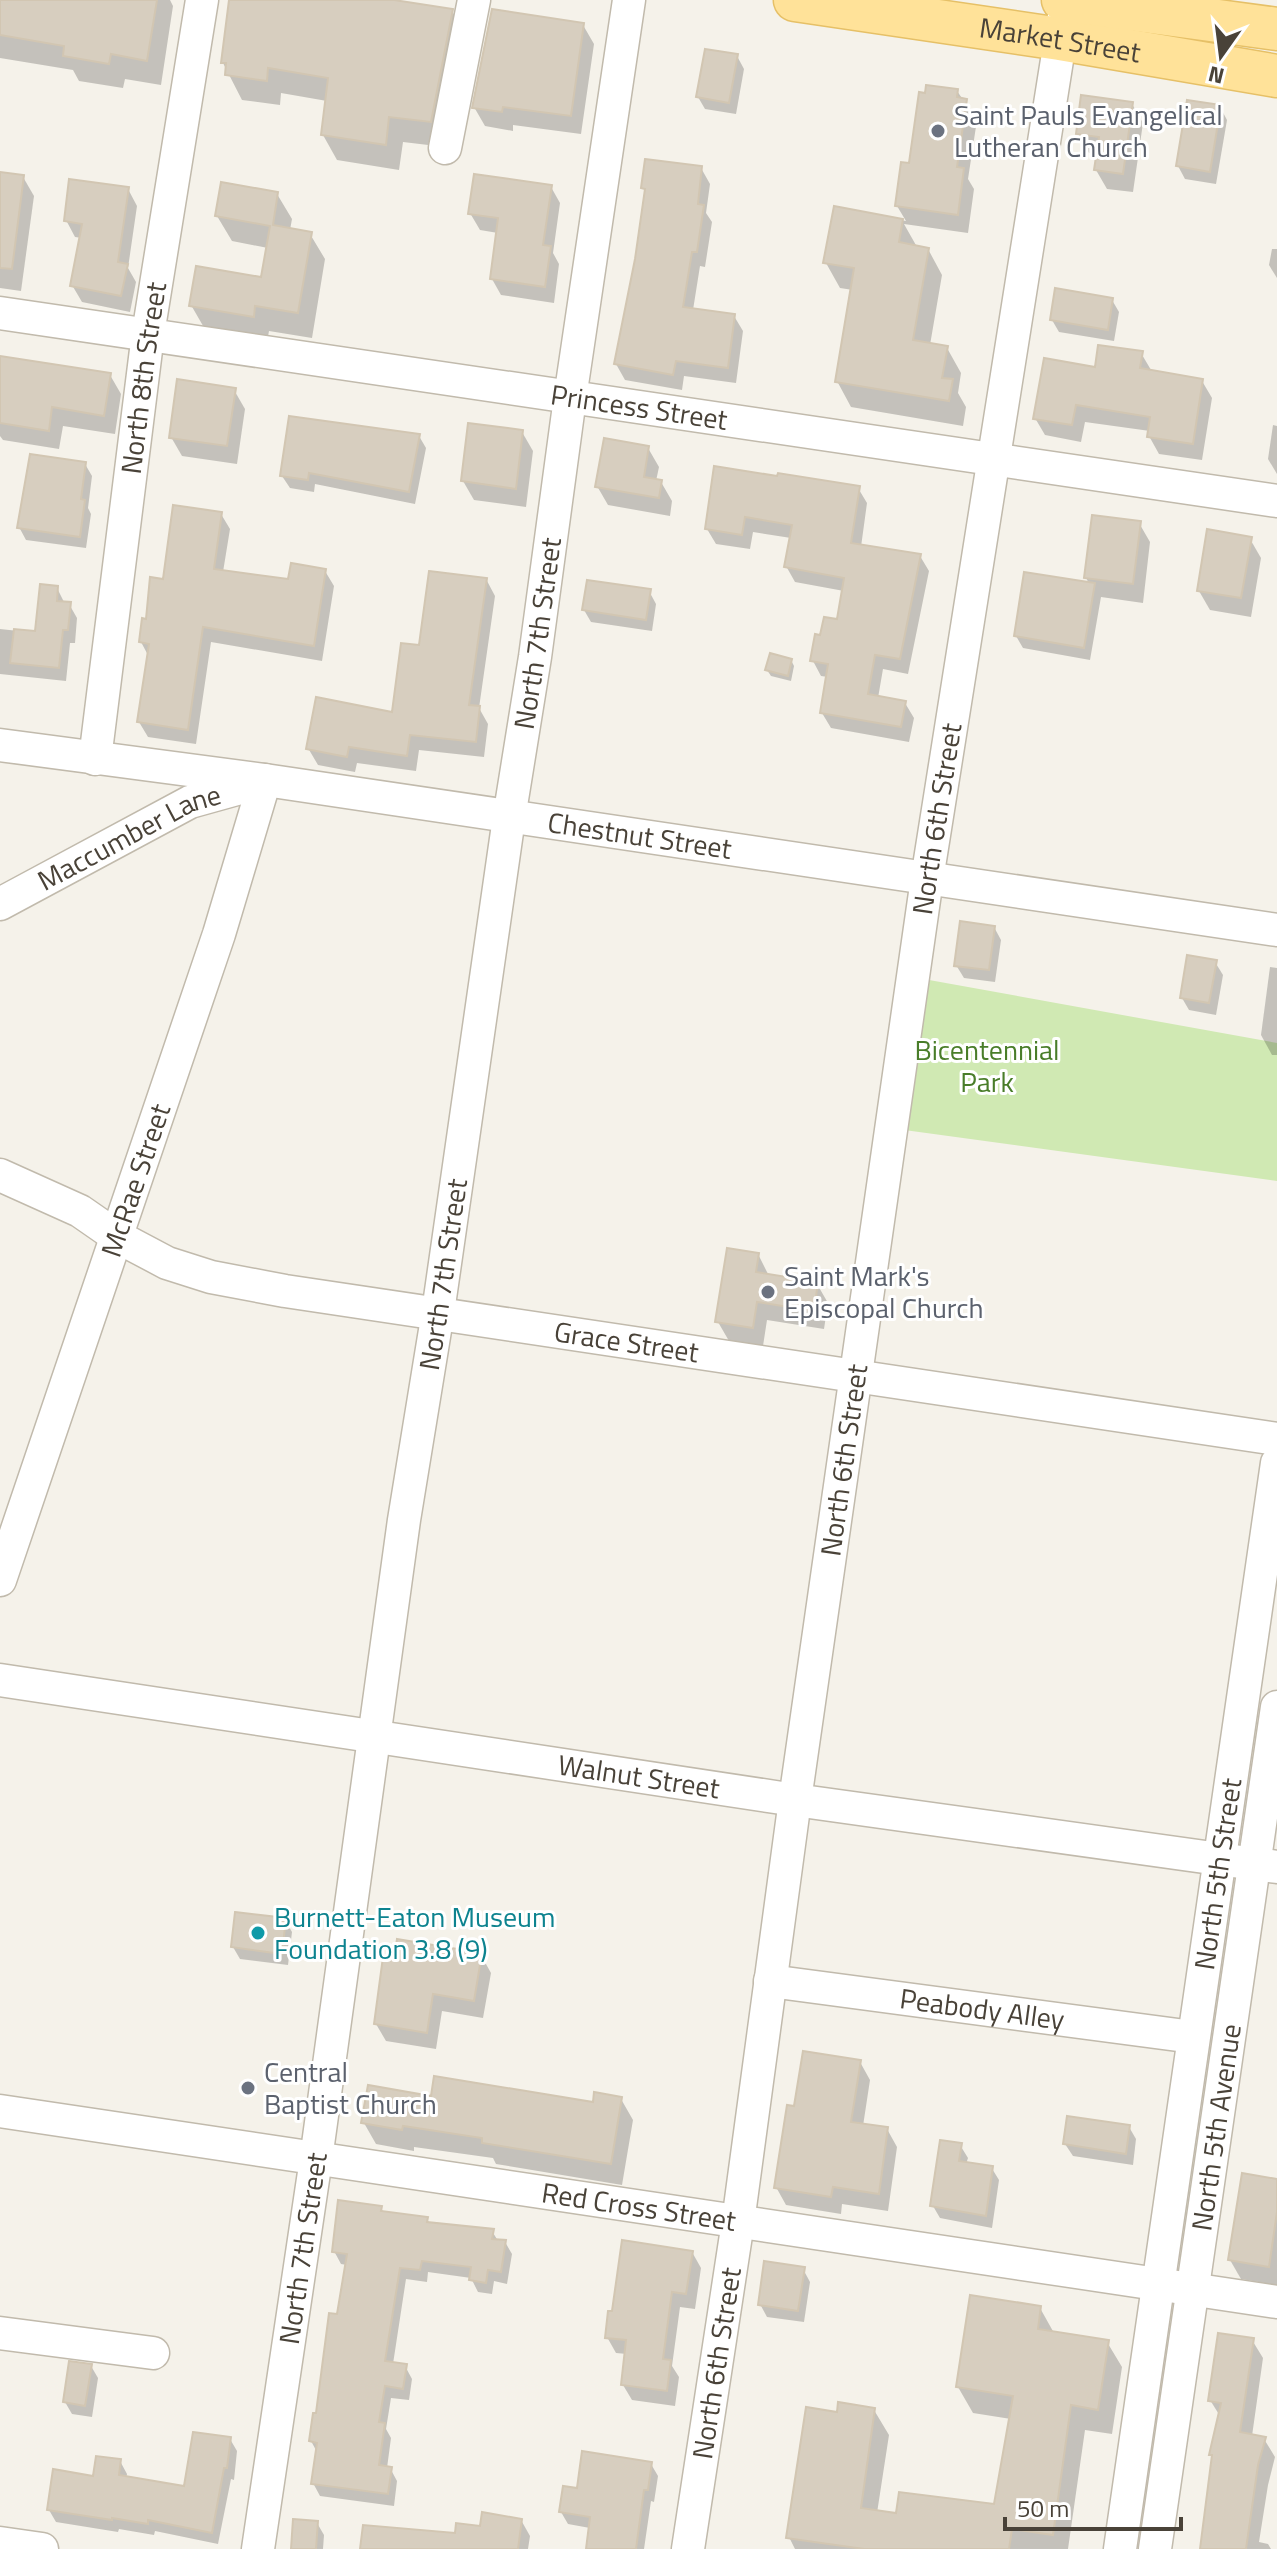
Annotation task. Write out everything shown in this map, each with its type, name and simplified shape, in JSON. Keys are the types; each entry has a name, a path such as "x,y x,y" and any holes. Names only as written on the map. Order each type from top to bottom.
{"main road":[{"name":"Market Street","path":"795,0 1064,10 1277,29"},
{"name":"Market Street","path":"1064,10 1277,76"}],"street":[{"name":"North 8th Street","path":"95,759 148,334 202,0"},
{"path":"445,148 474,0"},
{"name":"North 7th Street","path":"258,2549 316,2159 404,1520 535,657 629,0"},
{"name":"North 6th Street","path":"688,2549 738,2222 927,879 1064,10"},
{"name":"Princess Street","path":"0,313 1277,501"},
{"name":"Chestnut Street","path":"0,745 265,780 1277,930"},
{"name":"Maccumber Lane","path":"3,910 190,802 265,780"},
{"name":"McRae Street","path":"0,1580 219,934 265,780"},
{"name":"Grace Street","path":"0,1175 80,1211 116,1236 167,1263 211,1277 285,1291 1277,1439"},
{"name":"North 5th Street","path":"1159,2284 1277,1463"},
{"name":"Walnut Street","path":"0,1680 795,1800 1265,1865"},
{"name":"North 5th Avenue","path":"1155,2549 1193,2289 1265,1865 1277,1707"},
{"name":"Peabody Alley","path":"770,1981 1193,2037"},
{"name":"Red Cross Street","path":"0,2111 1277,2302"},
{"path":"1120,2549 1159,2284"},
{"path":"0,2333 153,2353"},
{"path":"0,2543 42,2549"}],"green space":[{"name":"Bicentennial Park","path":"918,978 1277,1043 1277,1181 897,1129"}],"building":[{"path":"0,0 157,0 147,61 111,54 109,64 63,56 64,46 0,35"},
{"path":"229,0 394,0 453,9 431,122 389,117 386,145 321,135 328,78 268,68 267,81 225,75 226,63 221,63"},
{"path":"492,9 584,23 571,116 503,107 502,112 472,108"},
{"path":"705,49 738,54 729,103 696,97"},
{"name":"Saint Pauls Evangelical Lutheran Church","path":"926,85 958,89 957,97 967,99 957,167 964,168 958,215 895,206 901,162 909,163 919,92 925,93"},
{"path":"1081,95 1133,102 1123,174 1094,170 1099,137 1076,134"},
{"path":"1187,100 1221,105 1210,172 1176,166"},
{"path":"645,159 702,166 698,204 704,205 697,252 692,252 683,307 735,314 728,368 676,361 673,375 614,364 635,259 645,189 641,188"},
{"path":"0,172 24,175 12,269 0,268"},
{"path":"474,174 552,185 543,245 551,246 545,287 490,279 498,218 468,214"},
{"path":"69,179 129,187 118,262 128,264 121,296 70,286 82,224 64,221"},
{"path":"221,182 278,192 273,225 312,232 298,313 255,306 254,317 189,306 196,266 261,277 270,226 215,216"},
{"path":"834,206 903,219 899,242 929,248 913,340 948,346 942,378 953,379 949,401 835,382 854,268 823,263"},
{"path":"1055,288 1113,298 1108,330 1050,320"},
{"path":"1098,345 1143,351 1140,368 1203,379 1193,444 1147,437 1150,417 1076,405 1072,425 1033,419 1044,358 1095,367"},
{"path":"0,356 111,373 104,416 52,407 49,431 0,423"},
{"path":"177,379 236,388 227,446 169,438"},
{"path":"289,416 420,434 409,492 309,473 308,480 280,476"},
{"path":"468,423 523,430 516,489 461,481"},
{"path":"604,438 649,446 644,477 662,480 659,498 595,487"},
{"path":"30,454 86,462 80,537 17,528"},
{"path":"714,466 860,486 851,543 921,554 900,659 875,655 868,694 906,701 901,727 820,713 828,664 810,661 815,634 820,635 824,617 837,619 844,578 784,567 792,525 745,517 742,535 705,529"},
{"path":"173,505 222,512 214,569 288,579 291,563 326,569 314,646 203,627 188,730 137,722 149,644 139,642 142,618 146,619 150,577 163,579"},
{"path":"1092,515 1141,521 1133,584 1084,578"},
{"path":"1207,529 1252,537 1241,598 1197,591"},
{"path":"429,571 487,578 469,705 480,706 476,742 410,735 407,756 349,747 347,757 306,749 316,697 392,712 401,643 419,645"},
{"path":"1024,572 1095,583 1084,648 1014,636"},
{"path":"587,580 651,589 646,620 582,610"},
{"path":"40,584 58,586 57,601 71,602 68,630 63,630 59,668 10,663 14,629 35,631"},
{"path":"770,653 792,659 788,676 765,670"},
{"path":"960,921 995,926 989,970 954,966"},
{"path":"1187,955 1217,960 1209,1003 1180,998"},
{"name":"Saint Mark's Episcopal Church","path":"727,1248 759,1253 756,1272 818,1282 814,1311 757,1302 753,1328 715,1322"},
{"name":"Burnett-Eaton Museum Foundation 3.8 (9)","path":"235,1912 286,1918 282,1954 231,1947"},
{"path":"397,1939 482,1953 474,2001 433,1994 427,2033 374,2024 383,1957 394,1959"},
{"path":"803,2051 861,2060 851,2122 888,2127 879,2194 833,2187 831,2197 774,2188 787,2105 794,2106"},
{"path":"434,2076 593,2102 594,2092 622,2097 611,2164 482,2143 482,2138 361,2123 368,2085 431,2096"},
{"path":"1067,2116 1130,2125 1126,2154 1063,2144"},
{"path":"940,2140 962,2143 959,2161 993,2166 986,2216 930,2206"},
{"path":"1242,2173 1277,2179 1277,2212 1269,2267 1228,2260"},
{"path":"338,2200 382,2206 381,2211 428,2217 427,2222 494,2229 492,2239 506,2240 501,2272 488,2270 486,2283 469,2280 471,2267 422,2261 420,2270 400,2268 385,2361 407,2364 403,2389 385,2386 379,2422 385,2423 379,2465 392,2467 388,2494 311,2484 317,2443 309,2441 313,2413 316,2413 329,2313 337,2314 347,2254 332,2252"},
{"path":"622,2240 693,2251 686,2294 672,2292 663,2359 671,2360 667,2391 621,2385 626,2340 605,2338"},
{"path":"764,2261 805,2267 798,2311 758,2305"},
{"path":"970,2295 1041,2306 1038,2329 1109,2340 1098,2410 1071,2405 1053,2535 1012,2529 1009,2549 864,2549 786,2538 806,2407 837,2412 838,2402 875,2408 861,2508 896,2513 899,2492 994,2504 1013,2396 956,2387"},
{"path":"1218,2333 1254,2338 1240,2432 1266,2437 1258,2465 1246,2549 1200,2549 1212,2455 1209,2455 1221,2403 1208,2401"},
{"path":"69,2361 92,2364 85,2406 63,2402"},
{"path":"193,2432 231,2437 212,2533 148,2520 148,2524 47,2510 53,2469 93,2476 96,2456 121,2459 119,2475 184,2486"},
{"path":"582,2451 652,2462 648,2490 644,2490 636,2549 586,2549 590,2517 559,2512 563,2486 577,2488"},
{"path":"482,2512 522,2519 518,2549 360,2549 363,2525 455,2533 456,2523 480,2526"},
{"path":"293,2519 318,2521 316,2549 291,2549"}],"place":[{"name":"Saint Pauls Evangelical Lutheran Church","path":"938,131"},
{"name":"Saint Mark's Episcopal Church","path":"768,1292"},
{"name":"Burnett-Eaton Museum Foundation 3.8 (9)","path":"258,1933"},
{"name":"Central Baptist Church","path":"248,2088"}]}
